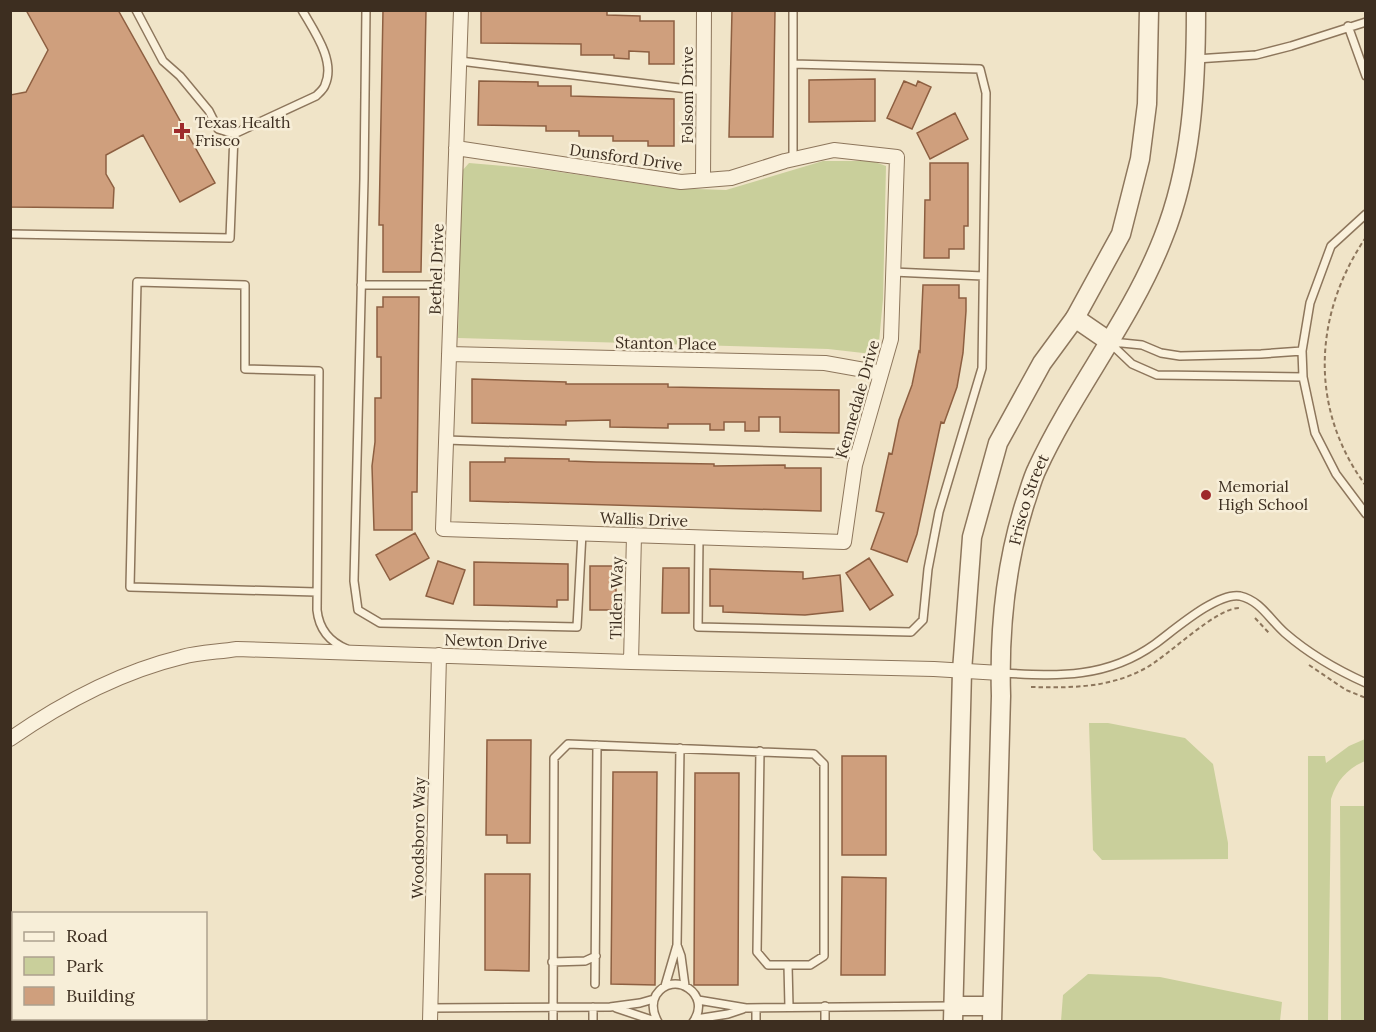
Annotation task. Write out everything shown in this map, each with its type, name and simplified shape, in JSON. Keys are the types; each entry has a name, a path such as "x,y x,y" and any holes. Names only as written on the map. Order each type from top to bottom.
{"street":[{"name":"Bethel Drive","path":"443,529 461,10"},
{"name":"Folsom Drive","path":"704,10 704,180"},
{"path":"992,1014 953,1014 962,670 972,537 998,443 1042,363 1075,318 1121,234 1140,159 1147,104 1149,10"},
{"name":"Frisco Street","path":"992,1014 1000,654 1008,569 1020,518 1036,470 1145,281 1164,236 1184,170 1192,122 1196,10"},
{"name":"Dunsford Drive","path":"456,148 681,182 731,178 793,159 834,150 897,157"},
{"name":"Kennedale Drive","path":"844,542 858,454 891,339 897,157"},
{"path":"1075,318 1110,342"},
{"name":"Stanton Place","path":"449,354 825,363 881,373"},
{"name":"Wallis Drive","path":"443,529 844,542"},
{"name":"Tilden Way","path":"631,662 634,535"},
{"name":"Newton Drive","path":"10,739 32,724 109,681 182,657 237,650 962,670 1000,673"},
{"name":"Woodsboro Way","path":"430,1015 439,655"}],"lane":[{"path":"136,10 163,61 180,76 209,111 219,129 234,134 316,96 326,85 328,66 321,44 302,10"},
{"path":"366,10 354,581 357,610 380,623 577,627 582,533"},
{"path":"793,10 793,159"},
{"path":"1196,59 1256,55 1291,46 1365,21"},
{"path":"1348,26 1365,76"},
{"path":"460,61 704,91"},
{"path":"699,538 698,627 911,632 923,620 928,569 939,512 982,368 986,93 980,69 793,64"},
{"path":"10,234 230,238 234,134"},
{"path":"1365,214 1331,246 1310,303 1302,351 1303,377 1315,433 1336,474 1365,514"},
{"path":"893,272 983,276"},
{"path":"316,592 130,587 137,282 245,285 245,369 319,371 316,592 318,619 335,644 358,653"},
{"path":"361,285 452,285"},
{"path":"1110,342 1142,345 1161,353 1180,356 1302,351"},
{"path":"1110,342 1132,364 1157,375 1303,377"},
{"path":"446,441 858,454"},
{"path":"1000,673 1079,674 1113,668 1144,652 1216,600 1237,595 1254,600 1284,632 1343,673 1365,683"},
{"path":"553,1022 554,758 568,744 760,751 814,754 824,764 824,956 810,965 768,965 757,952 760,751"},
{"path":"595,984 597,745"},
{"path":"658,1022 653,1007 654,999 665,986 677,945 680,748"},
{"path":"677,945 681,956 685,986"},
{"path":"552,962 585,961 596,956"},
{"path":"788,965 789,1007"},
{"path":"665,986 677,984 690,989 698,1000 699,1008 694,1020"},
{"path":"430,1015 553,1007 610,1007 654,999"},
{"path":"698,1000 746,1008 825,1006 953,1014"},
{"path":"825,1006 825,1022"},
{"path":"593,1007 593,1022"},
{"path":"610,1007 658,1022"},
{"path":"694,1020 746,1008"},
{"path":"756,1008 756,1022"}],"path":[{"path":"1365,237 1346,270 1331,308 1324,348 1324,368 1334,426 1350,461 1365,486"}],"green space":[{"path":"823,161 872,161 886,166 883,299 879,342 872,354 828,349 458,338 462,171 469,163 539,169 668,188 726,190"},
{"path":"1089,723 1108,723 1185,738 1213,764 1228,843 1228,859 1102,860 1093,850"},
{"path":"1365,739 1365,761 1344,776 1336,786 1331,799 1328,1021 1308,1021 1308,756 1325,756 1326,763 1349,746"},
{"path":"1340,806 1365,806 1365,1021 1341,1021"},
{"path":"1088,974 1160,977 1282,1002 1280,1021 1061,1021 1063,995"}],"building":[{"name":"Texas Health Frisco","path":"26,10 118,10 215,183 180,202 143,135 106,155 106,174 114,188 113,208 10,207 10,95 26,92 48,50"},
{"path":"383,10 426,10 421,272 383,272 383,225 379,225"},
{"path":"481,10 607,11 607,15 640,16 640,21 674,21 674,64 649,64 649,52 629,51 629,59 614,58 614,55 581,55 581,44 481,43"},
{"path":"732,11 775,11 773,137 729,137"},
{"path":"875,79 875,121 809,122 809,80"},
{"path":"479,81 538,82 538,86 571,86 571,96 674,99 674,146 648,146 648,141 613,141 613,136 579,136 579,131 546,131 546,126 478,125"},
{"path":"904,81 916,86 918,81 931,87 912,129 887,118"},
{"path":"955,113 968,139 930,159 917,133"},
{"path":"930,163 968,163 968,226 964,226 964,249 949,249 949,258 924,258 925,200 930,200"},
{"path":"923,285 959,285 959,298 966,298 966,311 963,353 957,387 944,423 941,422 917,534 907,562 871,549 884,513 876,511 889,453 892,454 899,420 912,385 920,352"},
{"path":"383,297 419,297 417,492 412,492 412,530 374,530 372,466 375,442 375,398 381,398 381,357 377,357 377,307 383,307"},
{"path":"472,379 566,382 566,384 668,384 668,387 839,390 839,433 780,432 780,417 759,417 759,431 745,431 745,422 724,422 724,430 710,430 710,424 668,424 668,428 610,427 610,420 566,421 566,425 472,423"},
{"path":"505,458 714,464 714,466 785,465 785,468 821,468 821,511 470,501 470,462 505,462"},
{"path":"415,533 429,558 390,580 376,555"},
{"path":"869,558 893,595 870,610 846,573"},
{"path":"438,561 465,570 453,604 426,596"},
{"path":"474,562 568,564 568,600 557,600 557,607 474,605"},
{"path":"590,566 616,566 616,610 590,610"},
{"path":"663,568 689,568 689,613 662,613"},
{"path":"710,569 803,572 803,579 840,575 843,611 805,615 723,612 723,606 710,606"},
{"path":"487,740 531,740 530,843 507,843 507,835 486,835"},
{"path":"842,756 886,756 886,855 842,855"},
{"path":"613,772 657,772 655,985 611,984"},
{"path":"695,773 739,773 738,985 694,985"},
{"path":"485,874 530,874 529,971 485,970"},
{"path":"842,877 886,878 885,975 841,975"}],"place":[{"name":"Texas Health Frisco","path":"182,131"},
{"name":"Memorial High School","path":"1206,495"}]}
